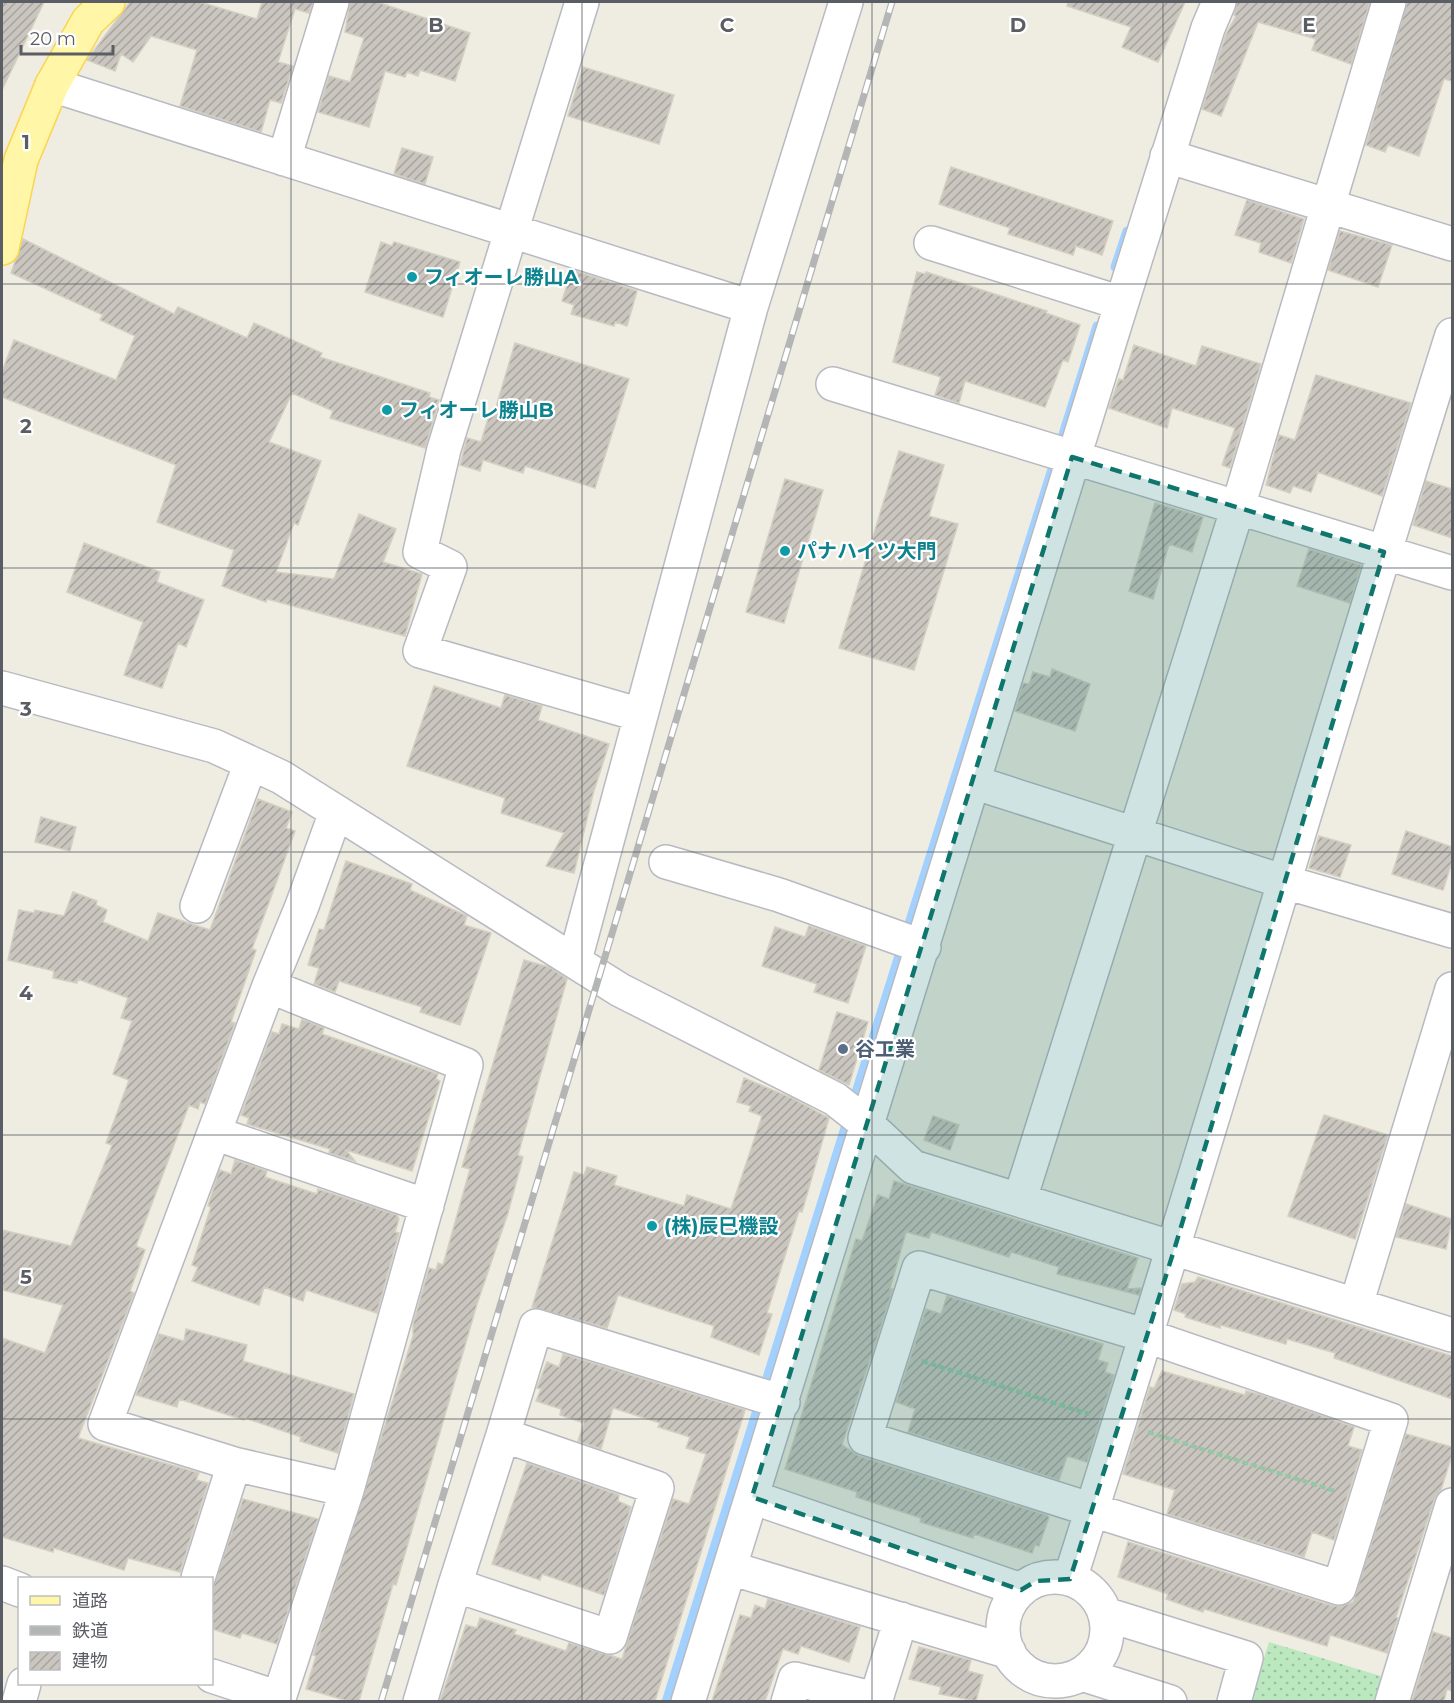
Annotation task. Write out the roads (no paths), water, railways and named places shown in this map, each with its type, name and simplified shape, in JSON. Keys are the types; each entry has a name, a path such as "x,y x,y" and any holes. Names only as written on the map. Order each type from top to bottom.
{"main road":[{"path":"2,248 21,160 52,85 88,21 108,2"}],"street":[{"path":"285,159 332,2"},
{"path":"582,2 444,449 420,552 450,567 420,651 641,715"},
{"path":"575,960 751,307 846,2"},
{"path":"688,1701 752,1497 768,1398 910,943 973,782 1061,454 1121,303 1208,28 1219,2"},
{"path":"1020,1199 1238,507 1389,2"},
{"path":"52,85 751,307"},
{"path":"1167,156 1452,244"},
{"path":"931,243 1121,303"},
{"path":"1070,1579 1175,1247 1384,552 1452,335"},
{"path":"833,384 1452,573"},
{"path":"2,688 214,746 281,777 620,990 856,1116 913,1167 1452,1335"},
{"path":"197,906 251,764"},
{"path":"973,782 1285,882 1452,931"},
{"path":"336,812 105,1424 234,1464 347,1490"},
{"path":"666,862 779,895 910,943"},
{"path":"213,1676 282,1700 347,1490 466,1065 269,986"},
{"path":"1356,1305 1452,989"},
{"path":"214,1133 427,1206"},
{"path":"919,1268 1147,1336 1391,1420 1339,1588 866,1438 919,1268"},
{"path":"420,1701 536,1326 768,1398"},
{"path":"455,1585 610,1637 657,1488 503,1435"},
{"path":"198,1577 234,1464"},
{"path":"752,1497 1021,1590"},
{"path":"1392,1701 1447,1543 1452,1506"},
{"path":"730,1568 1008,1652"},
{"path":"1053,1577 1070,1579 1086,1587 1098,1599 1105,1614 1108,1631 1104,1648 1095,1663 1082,1674 1047,1691 1018,1665 1008,1652 1004,1636 1004,1618 1010,1603 1021,1590 1036,1581 1053,1577"},
{"path":"2,1583 18,1589"},
{"path":"1105,1614 1246,1658 1234,1701"},
{"path":"788,1701 795,1679 875,1700 901,1619"},
{"path":"1082,1674 1170,1701"},
{"path":"19,1701 23,1685"}],"waterway":[{"path":"1115,267 1127,231"},
{"path":"852,1105 1097,326"},
{"path":"666,1702 848,1118"}],"railway":[{"path":"381,1702 892,2"}],"place":[{"name":"フィオーレ勝山A","path":"412,277"},
{"name":"フィオーレ勝山B","path":"387,410"},
{"name":"パナハイツ大門","path":"785,551"},
{"name":"谷工業","path":"843,1049"},
{"name":"(株)辰巳機設","path":"652,1226"}]}
